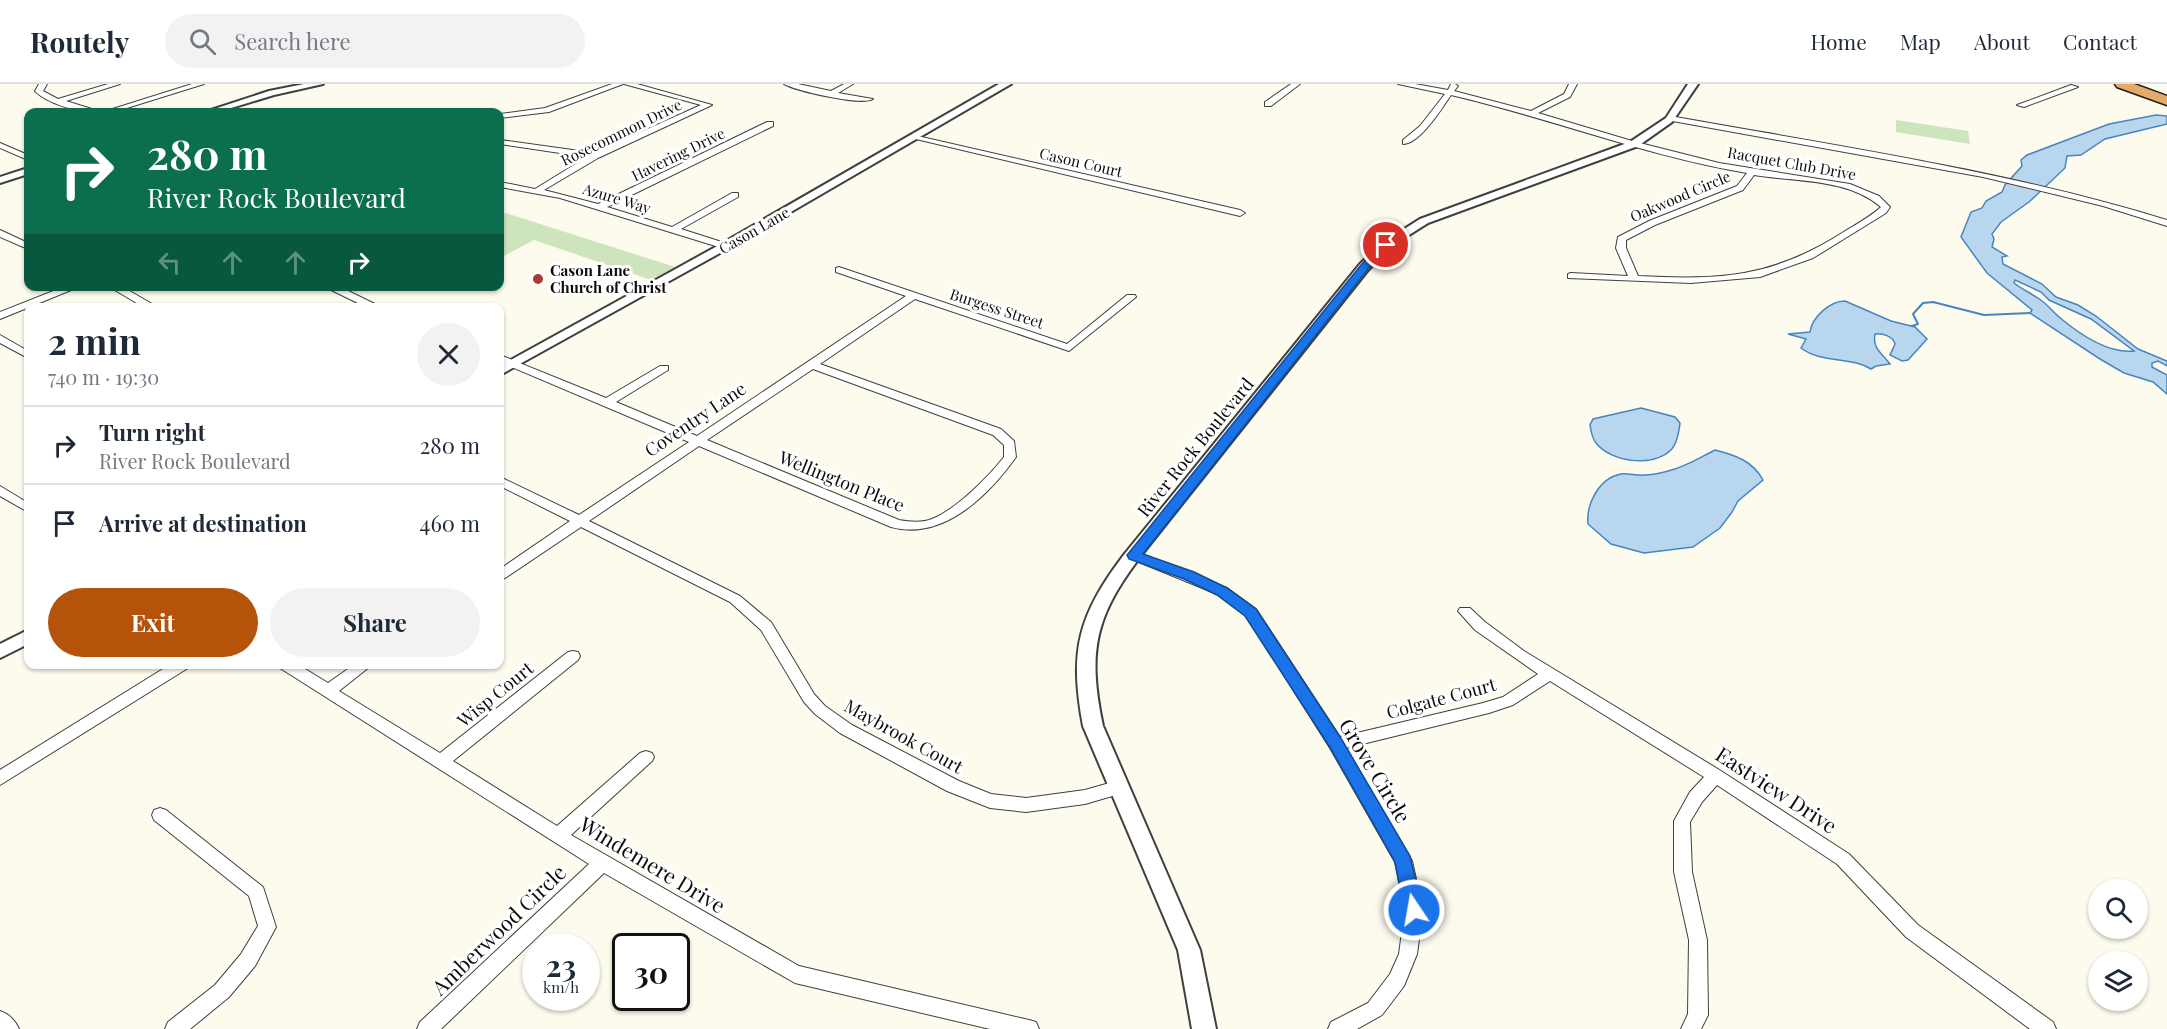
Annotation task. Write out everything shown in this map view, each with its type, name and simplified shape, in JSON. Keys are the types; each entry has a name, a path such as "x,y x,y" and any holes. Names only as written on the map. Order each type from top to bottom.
{"highway":[{"path":"2122,84 2167,101"},
{"path":"2148,84 2167,91"}],"street":[{"path":"43,84 39,91 46,97 80,108"},
{"path":"58,101 116,84"},
{"path":"120,108 200,84"},
{"path":"223,108 272,93 318,84"},
{"path":"504,116 528,116 559,108 619,84"},
{"name":"Rosecommon Drive","path":"537,191 595,156 708,105 628,84"},
{"path":"788,84 850,98 869,99"},
{"path":"831,94 849,84"},
{"name":"Cason Lane","path":"504,369 725,246 1006,84"},
{"path":"1268,104 1296,84"},
{"name":"Racquet Club Drive","path":"1402,84 1452,88 1634,144 1706,163 1848,187 1877,198 1886,207 1822,250 1768,271 1713,279 1571,276"},
{"path":"1534,112 1567,95 1573,84"},
{"name":"River Rock Boulevard","path":"1204,1029 1189,950 1093,726 1086,692 1086,650 1091,625 1101,601 1134,555 1358,275 1386,245 1425,220 1634,144 1670,118 1693,84"},
{"path":"2021,105 2074,87"},
{"path":"1406,142 1423,128 1452,88"},
{"path":"1670,118 1954,169 2051,189 2167,223"},
{"name":"Havering Drive","path":"598,208 770,124"},
{"name":"Cason Court","path":"916,137 1240,213"},
{"path":"504,143 595,156"},
{"path":"0,145 24,156"},
{"path":"0,180 24,172"},
{"name":"Oakwood Circle","path":"1633,277 1621,248 1621,239 1652,223 1740,188 1752,172"},
{"name":"Azure Way","path":"504,186 537,191 725,246"},
{"path":"673,230 735,195"},
{"path":"0,233 24,244"},
{"name":"Burgess Street","path":"839,270 1069,348 1131,297"},
{"path":"32,303 62,291"},
{"path":"122,291 145,303"},
{"path":"339,291 367,303"},
{"name":"Coventry Lane","path":"504,572 913,296"},
{"path":"0,316 24,306"},
{"path":"0,339 24,353"},
{"name":"Wellington Place","path":"504,360 884,521 910,527 925,525 946,517 997,472 1010,457 1010,444 997,432 811,364"},
{"path":"607,403 664,368"},
{"name":"Maybrook Court","path":"504,483 735,598 766,626 809,698 820,710 846,729 953,786 990,801 1026,805 1085,797 1120,787"},
{"path":"0,490 24,505"},
{"name":"Grove Circle","path":"1134,555 1222,591 1251,612 1336,744 1403,861 1414,910 1408,954 1397,980 1375,1009 1338,1029"},
{"name":"Eastview Drive","path":"1465,611 1480,626 1519,655 1715,776 1843,859 1912,931 2046,1029"},
{"path":"0,652 24,638"},
{"name":"Wisp Court","path":"441,762 573,656"},
{"path":"0,778 175,669"},
{"name":"Windemere Drive","path":"293,669 602,863 795,974 1029,1029"},
{"path":"328,691 359,669"},
{"name":"Colgate Court","path":"1336,744 1484,709 1508,701 1549,674"},
{"path":"559,835 646,757"},
{"path":"1691,1029 1698,1015 1698,940 1683,873 1682,821 1696,797 1715,776"},
{"path":"160,815 257,892 267,927 248,960 222,992 175,1029"},
{"name":"Amberwood Circle","path":"427,1029 602,863"},
{"path":"0,1020 9,1029"}],"green space":[{"path":"1896,120 1968,131 1970,144 1896,132"},
{"path":"504,214 675,267 651,280 534,240 504,256"}],"water":[{"path":"2156,115 2167,116 2167,124 2105,139 2081,155 2067,156 2065,168 2029,202 2001,222 1992,234 1994,239 1992,247 2007,256 2002,257 2003,264 2042,284 2056,297 2078,305 2096,316 2138,349 2167,361 2167,366 2158,361 2152,363 2152,367 2167,375 2167,394 2153,382 2124,373 2100,359 2030,313 2032,310 1987,273 1961,237 1971,212 1982,208 1986,201 2002,192 2005,185 2022,166 2021,160 2027,155 2109,124","holes":["2015,280 2041,292 2049,300 2091,319 2134,351 2103,346 2084,336 2044,303 2014,283"]},
{"path":"1845,301 1891,321 1915,327 1927,339 1908,360 1902,361 1890,355 1895,344 1890,337 1875,334 1875,344 1890,364 1871,369 1855,362 1809,353 1801,348 1806,339 1788,334 1810,332 1814,321 1823,311 1833,304"},
{"path":"1641,408 1675,417 1680,423 1676,441 1671,450 1653,459 1632,460 1611,455 1596,443 1590,425 1593,419"},
{"path":"1715,450 1749,463 1763,480 1738,501 1720,528 1693,547 1644,553 1611,544 1588,524 1592,500 1600,486 1613,476 1665,472 1687,465"}],"waterway":[{"path":"1912,326 1918,324 1913,314 1923,303 1933,302 1984,315 2030,313"}],"place":[{"name":"Cason Lane Church of Christ","path":"538,279"}],"route":[{"path":"1386,245 1364,267 1134,555 1222,591 1251,612 1336,744 1403,861 1414,910"}]}
